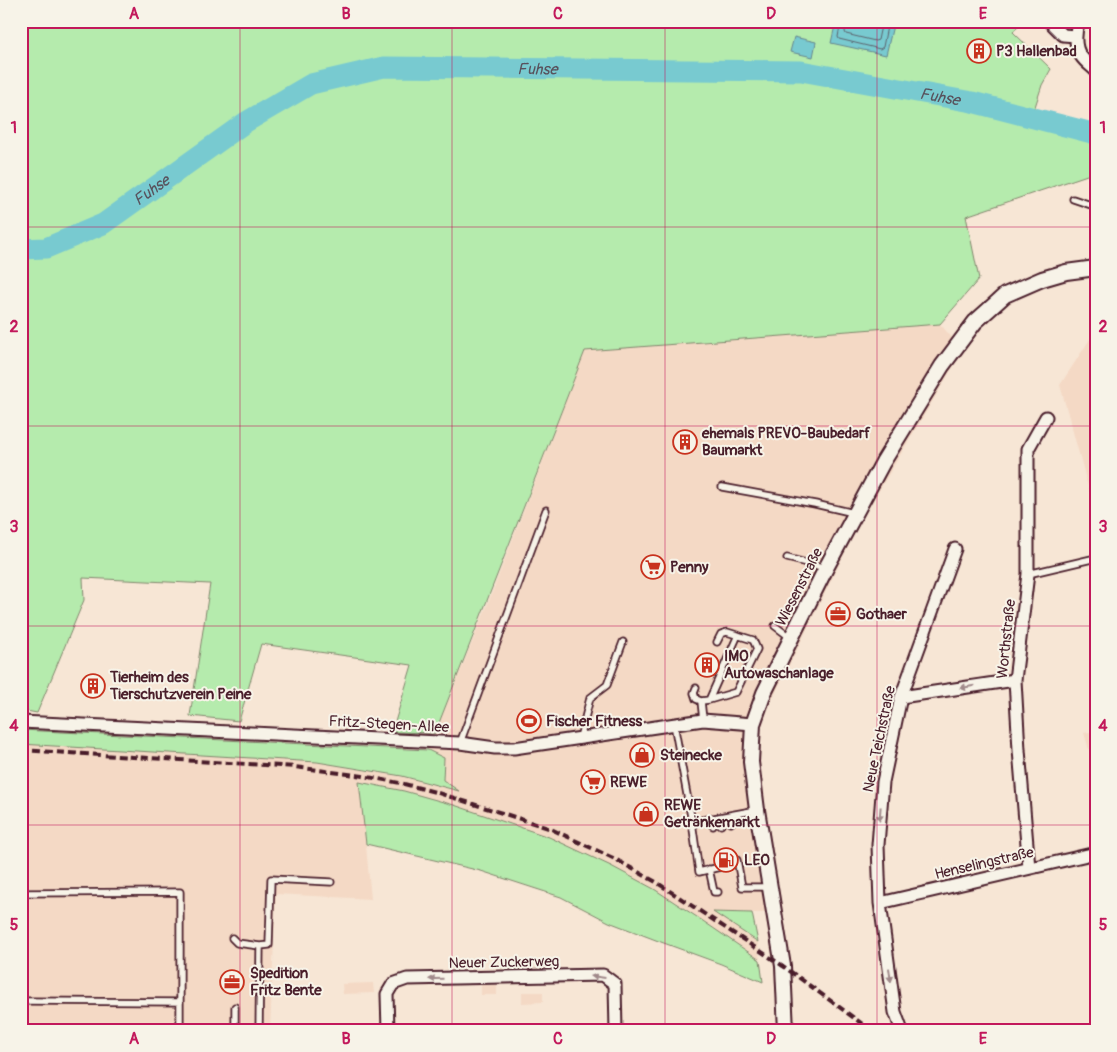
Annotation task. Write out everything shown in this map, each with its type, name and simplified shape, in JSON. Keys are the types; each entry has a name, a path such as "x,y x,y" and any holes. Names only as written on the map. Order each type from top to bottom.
{"street":[{"path":"1049,21 1063,35 1076,36"},
{"path":"1079,21 1076,36 1080,56 1096,71"},
{"name":"Wiesenstraße","path":"786,1031 783,966 756,810 751,762 753,724 764,693 826,568 883,462 942,366 975,322 1005,295 1042,279 1066,272 1096,268"},
{"name":"Worthstraße","path":"1029,868 1015,680 1028,574 1028,450 1046,417"},
{"name":"Neue Teichstraße","path":"902,1031 895,1012 880,903 878,845 883,782 901,697 955,549"},
{"path":"901,697 1015,680"},
{"name":"Fritz-Stegen-Allee","path":"21,722 460,743 495,748 514,748 703,720 753,724"},
{"name":"Henselingstraße","path":"880,903 1096,853"},
{"name":"Neuer Zuckerweg","path":"388,1031 387,994 393,984 407,979 603,975 615,984 616,1031"}],"lane":[{"path":"1073,199 1096,205"},
{"path":"722,487 815,504 856,514"},
{"path":"460,743 546,510"},
{"path":"787,558 826,568"},
{"path":"1028,574 1096,558"},
{"path":"775,626 791,638"},
{"path":"696,688 694,693 696,699 701,701 736,692 756,650 754,640 727,632 721,634 717,642"},
{"path":"709,700 738,635"},
{"path":"580,738 590,698 606,684 624,642"},
{"path":"701,701 703,720"},
{"path":"674,724 699,872 721,865"},
{"path":"692,822 756,810"},
{"path":"730,815 731,823"},
{"path":"719,817 721,825"},
{"path":"712,818 713,826"},
{"path":"736,863 741,887 770,887"},
{"path":"709,869 714,892 718,892"},
{"path":"232,938 237,943 260,946 268,945 271,879 331,882"},
{"path":"21,893 180,892 180,1031"},
{"path":"259,1031 260,946"},
{"path":"24,1001 180,1002"},
{"path":"235,1008 235,1031"}],"shaded area":[{"path":"940,324 963,350 859,524 761,722 758,758 777,909 762,913 714,912 758,942 760,960 681,906 549,837 454,805 404,791 360,782 371,899 276,894 270,1031 21,1031 21,744 317,762 404,777 457,791 443,780 444,758 428,750 488,603 585,351"},
{"path":"1096,330 1096,515 1060,385"},
{"path":"1096,731 1096,772 1084,733"},
{"path":"373,983 374,993 343,994 342,984"},
{"path":"481,985 497,985 497,995 481,995"},
{"path":"522,992 543,992 543,1002 522,1003"}],"green space":[{"path":"21,21 1022,21 1013,32 1051,69 1042,85 1033,113 1083,125 1096,149 1096,172 966,216 979,279 940,324 585,351 435,733 392,732 412,665 261,644 239,721 190,716 210,584 83,578 84,600 37,713 21,710"},
{"path":"21,730 428,750 444,758 443,780 459,791 402,776 317,762 21,744"},
{"path":"359,782 404,791 454,805 549,837 611,866 654,889 760,960 763,982 721,964 609,922 561,897 481,871 366,844"},
{"path":"713,912 752,913 758,942"}],"water":[{"path":"836,21 894,21 886,55 831,43"},
{"path":"794,37 816,42 813,57 790,52"}],"waterway":[{"name":"Fuhse","path":"21,249 46,248 103,224 246,122 311,84 384,67 801,71 972,102 1096,134"}],"railway":[{"path":"21,750 295,767 363,776 435,792 551,829 615,859 656,882 783,966 872,1031"}],"place":[{"name":"P3 Hallenbad","path":"979,51"},
{"name":"ehemals PREVO-Baubedarf Baumarkt","path":"685,442"},
{"name":"Penny","path":"653,567"},
{"name":"Gothaer","path":"838,614"},
{"name":"IMO Autowaschanlage","path":"707,665"},
{"name":"Tierheim des Tierschutzverein Peine","path":"93,686"},
{"name":"Fischer Fitness","path":"529,721"},
{"name":"Steinecke","path":"642,755"},
{"name":"REWE","path":"593,782"},
{"name":"REWE Getränkemarkt","path":"646,814"},
{"name":"LEO","path":"726,860"},
{"name":"Spedition Fritz Bente","path":"232,982"}]}
